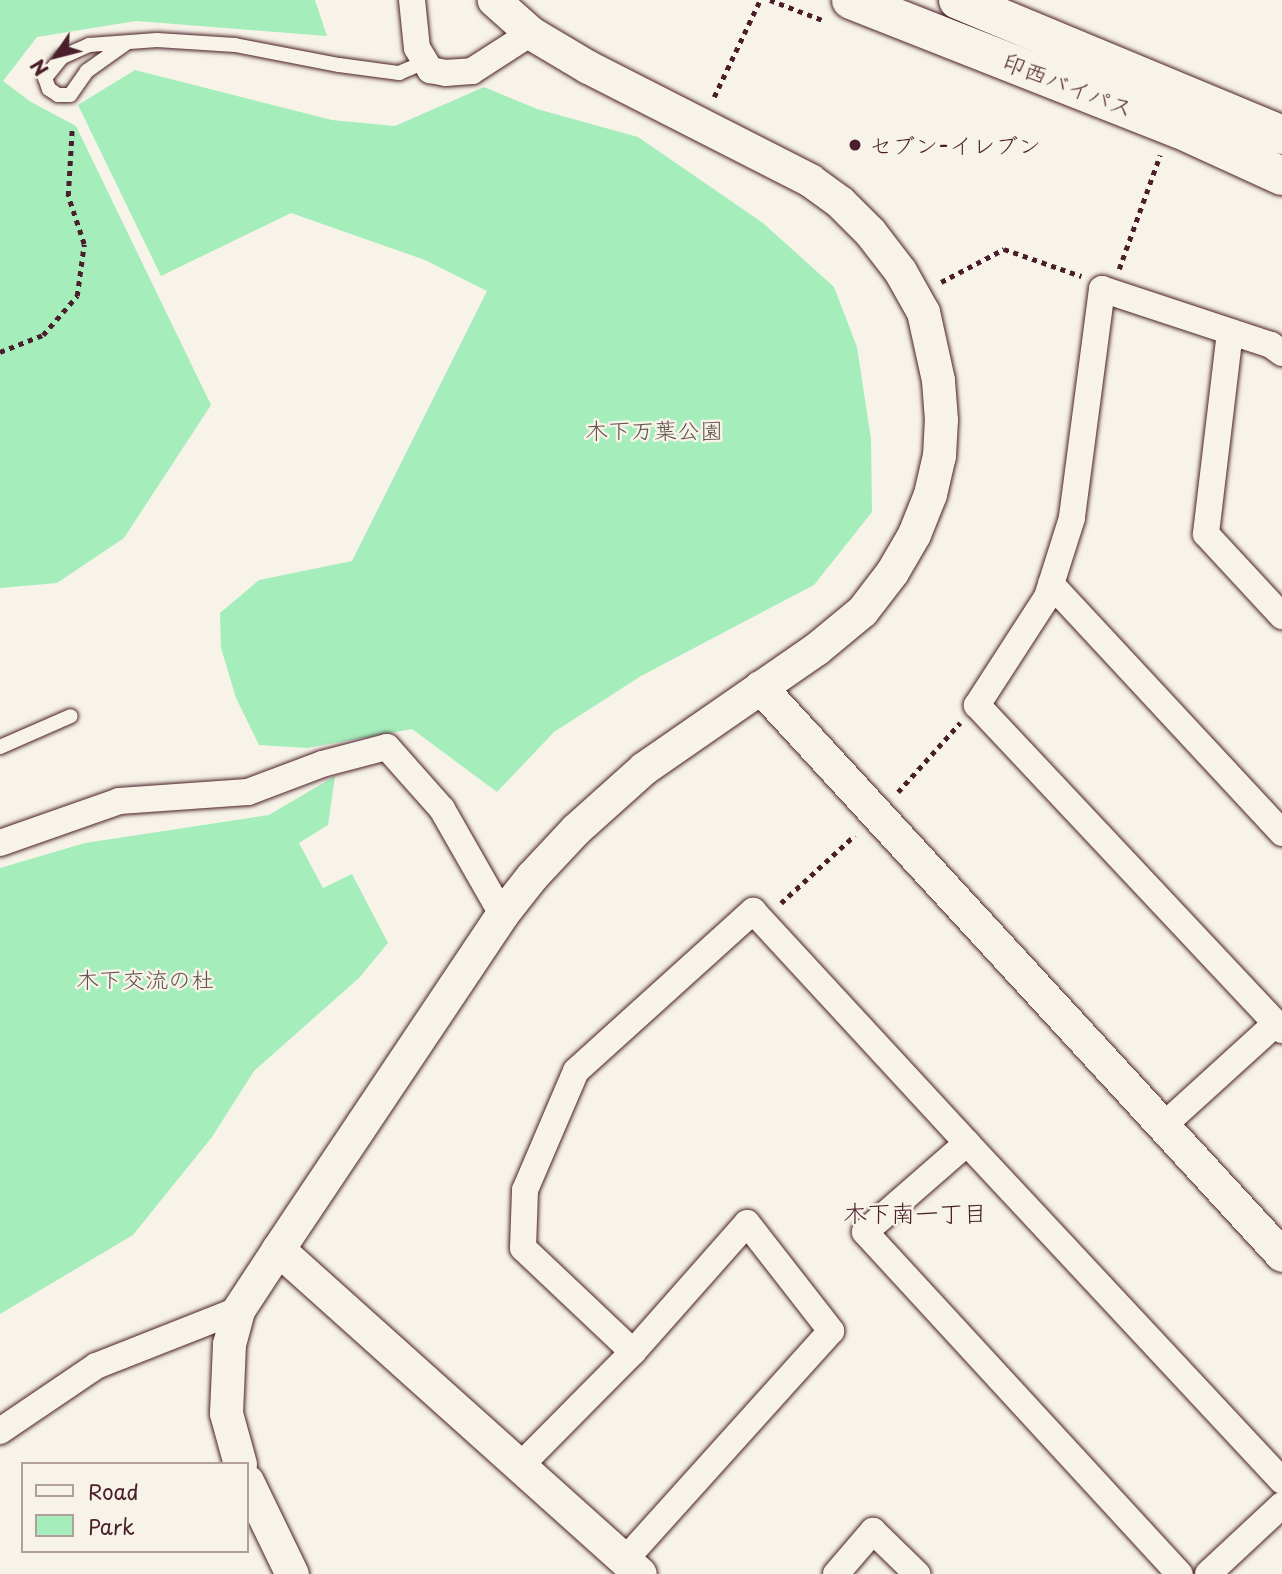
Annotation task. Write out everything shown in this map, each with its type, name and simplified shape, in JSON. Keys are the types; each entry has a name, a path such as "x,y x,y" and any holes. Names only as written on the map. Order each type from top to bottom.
{"highway":[{"name":"印西バイパス","path":"850,0 1179,129 1282,176"},
{"name":"印西バイパス","path":"958,0 1282,135"}],"street":[{"path":"412,0 417,48 423,63 430,70 445,73 471,71 531,33"},
{"path":"239,1462 229,1428 226,1391 229,1344 238,1310 502,914 533,876 615,793 644,768 816,649 862,611 892,572 914,534 930,494 939,456 941,420 938,380 923,312 900,271 870,232 840,202 810,180 600,73 531,33 494,0"},
{"path":"1163,1126 1279,1027 977,705 1047,597 1072,518 1106,291 1271,345 1282,353"},
{"path":"1230,332 1206,534 1282,616"},
{"path":"1051,584 1282,833"},
{"path":"760,687 1282,1255"},
{"path":"0,843 119,801 248,792 322,764 387,747 442,809 502,914"},
{"path":"632,1352 523,1248 524,1190 576,1072 753,911 1282,1481"},
{"path":"967,1143 865,1232 1180,1574"},
{"path":"278,1249 520,1466 633,1567 831,1331 747,1223 632,1352 520,1466"},
{"path":"0,1431 96,1366 238,1310"},
{"path":"248,1483 292,1574"},
{"path":"1208,1574 1282,1506"},
{"path":"836,1574 873,1531 917,1574"}],"lane":[{"path":"125,44 87,71 70,95 58,95 49,89 45,78 62,57 89,44 125,44 157,40 235,45 399,73 423,63"},
{"path":"0,747 71,716"}],"path":[{"path":"712,101 760,0"},
{"path":"0,352 43,335 77,296 84,244 68,196 72,128"},
{"path":"934,286 1004,250 1088,278 1106,291 1163,147"}],"green space":[{"path":"0,0 315,0 327,36 136,21 37,37 3,81 31,102 76,126 211,405 124,538 57,583 0,588"},
{"name":"木下万葉公園","path":"135,70 332,120 395,126 484,87 537,109 638,137 763,223 834,287 857,347 871,439 872,512 814,585 641,676 554,732 497,792 412,729 307,748 259,745 236,698 221,648 220,613 259,580 352,561 487,291 425,260 291,213 161,276 78,105"},
{"name":"木下交流の杜","path":"335,776 328,825 299,843 323,888 352,874 388,943 359,978 254,1071 212,1137 133,1235 0,1314 0,868 85,843 269,815"}],"place":[{"name":"セブン-イレブン","path":"855,145"}],"district":[{"name":"木下南一丁目","path":"915,1213"}]}
